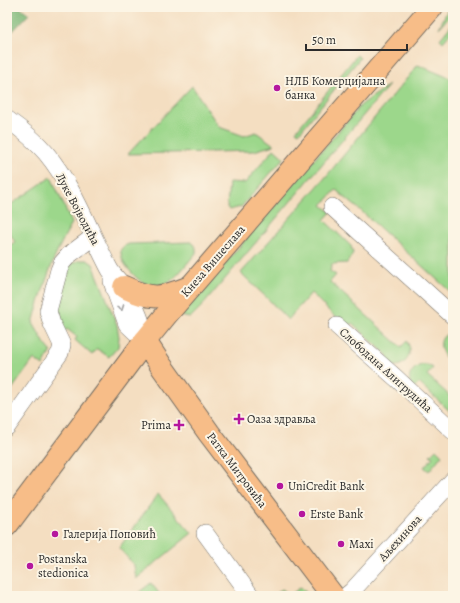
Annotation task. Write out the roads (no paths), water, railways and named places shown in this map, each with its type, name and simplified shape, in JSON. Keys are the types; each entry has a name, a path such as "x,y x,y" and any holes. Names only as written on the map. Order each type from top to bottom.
{"main road":[{"name":"Кнеза Вишеслава","path":"7,525 145,341 432,7"},
{"path":"124,287 144,295 159,296 190,287"},
{"name":"Ратка Митровића","path":"145,341 209,433 333,596"}],"street":[{"name":"Луке Војводића","path":"7,119 28,135 46,153 70,189 110,271 114,288 127,324 145,341"},
{"path":"332,207 453,316"},
{"path":"7,427 60,353 62,345 52,324 48,311 59,270 62,263 69,255 93,237"},
{"name":"Луке Војводића","path":"110,271 124,287 138,313 142,322 145,341"},
{"name":"Слободана Алигрудића","path":"337,326 453,431"},
{"name":"Аљехинова","path":"346,596 453,480"},
{"path":"205,533 251,596"}],"place":[{"name":"НЛБ Комерцијална банка","path":"277,88"},
{"name":"Оаза здравља","path":"239,419"},
{"name":"Prima","path":"179,425"},
{"name":"UniCredit Bank","path":"280,486"},
{"name":"Erste Bank","path":"302,514"},
{"name":"Галерија Поповић","path":"55,534"},
{"name":"Maxi","path":"341,544"},
{"name":"Postanska stedionica","path":"30,566"}]}
